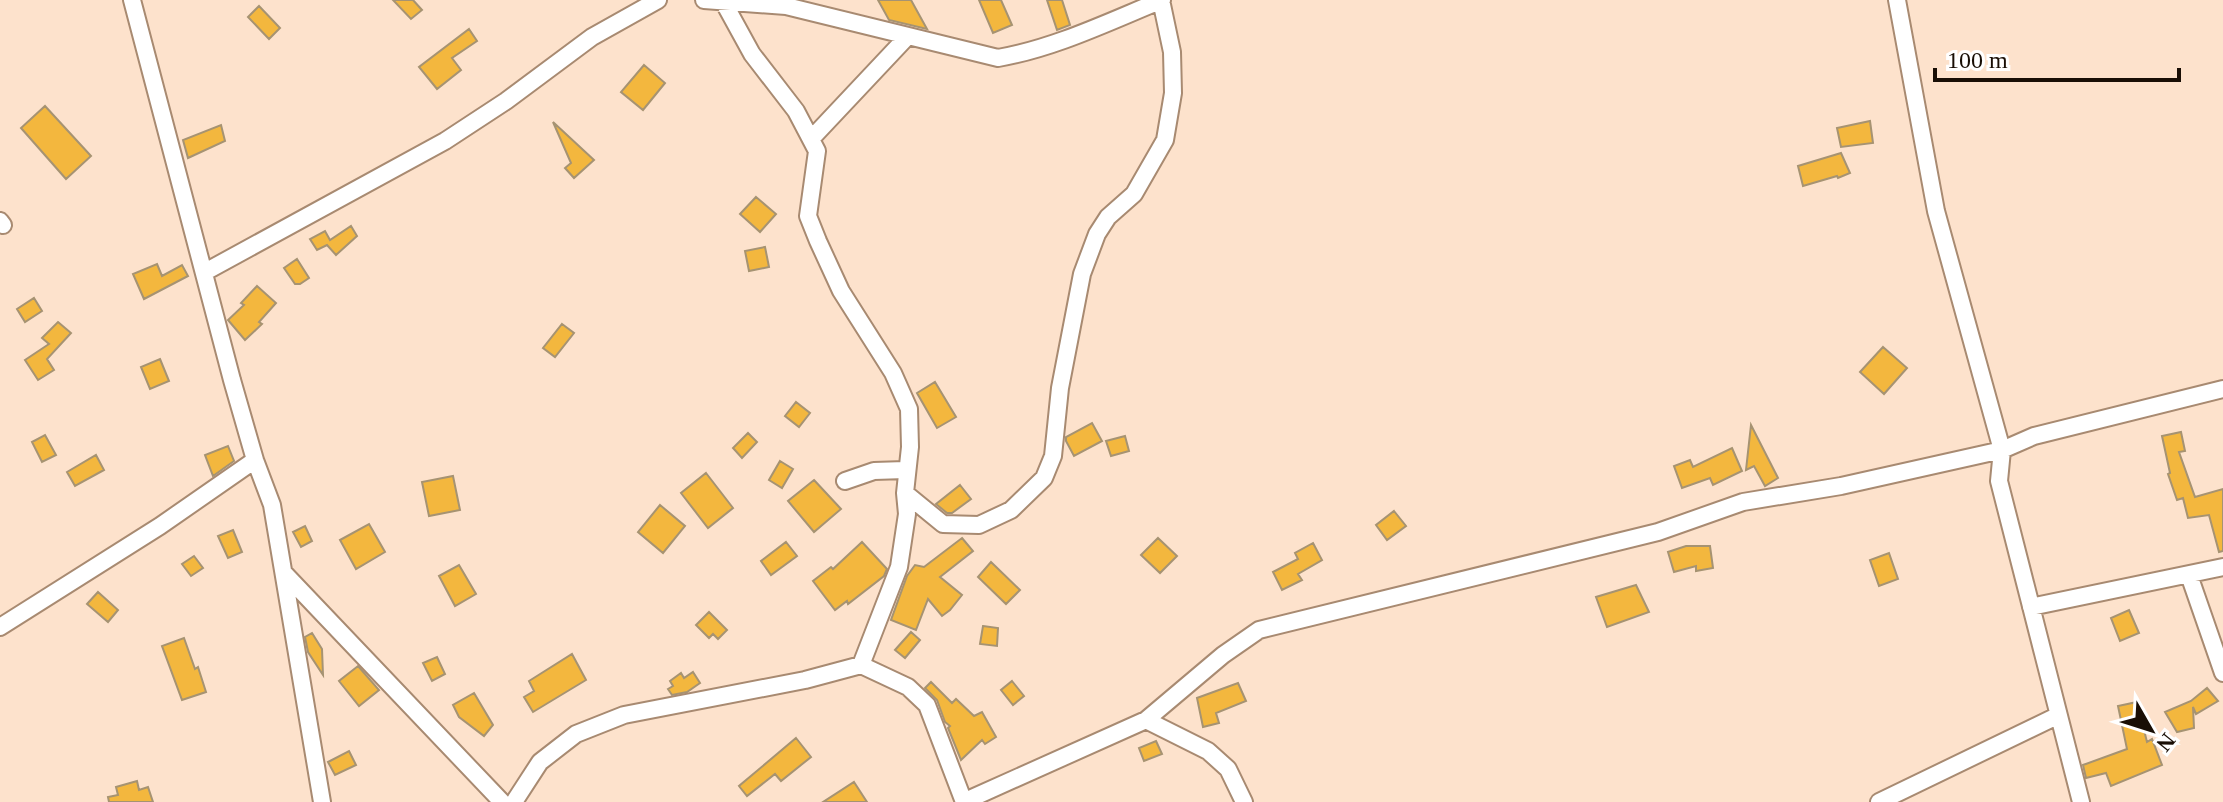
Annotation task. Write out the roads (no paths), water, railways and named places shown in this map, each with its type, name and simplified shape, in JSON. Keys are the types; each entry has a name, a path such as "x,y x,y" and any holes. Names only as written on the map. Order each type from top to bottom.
{"street":[{"path":"132,0 255,460 272,505 322,802"},
{"path":"205,272 445,141 506,101 592,37 658,0"},
{"path":"704,0 786,6 998,58 1053,45 1161,0 1172,52 1173,93 1165,140 1134,194 1108,217 1097,234 1087,261 1060,388 1053,456 1044,478 1011,510 979,525 943,524 905,493"},
{"path":"1897,0 1936,211 2002,450 1999,481 2081,802"},
{"path":"724,3 752,54 796,111 817,151 808,216 841,291 893,373 909,409 910,447 905,470 907,514 899,567 861,665"},
{"path":"811,139 907,37"},
{"path":"514,802 540,762 576,734 600,724 624,715 805,680 861,665 908,687 927,705 963,802 1146,720 1223,655 1259,630 1658,532 1743,502 1841,486 2002,450 2034,436 2223,389"},
{"path":"1999,481 2011,453 2034,436"},
{"path":"0,627 160,526 255,460"},
{"path":"845,481 874,471 905,470"},
{"path":"2031,607 2223,567"},
{"path":"284,573 502,802"},
{"path":"2189,575 2223,673"},
{"path":"1879,802 2057,716"},
{"path":"1146,720 1208,751 1228,769 1244,802"}]}
